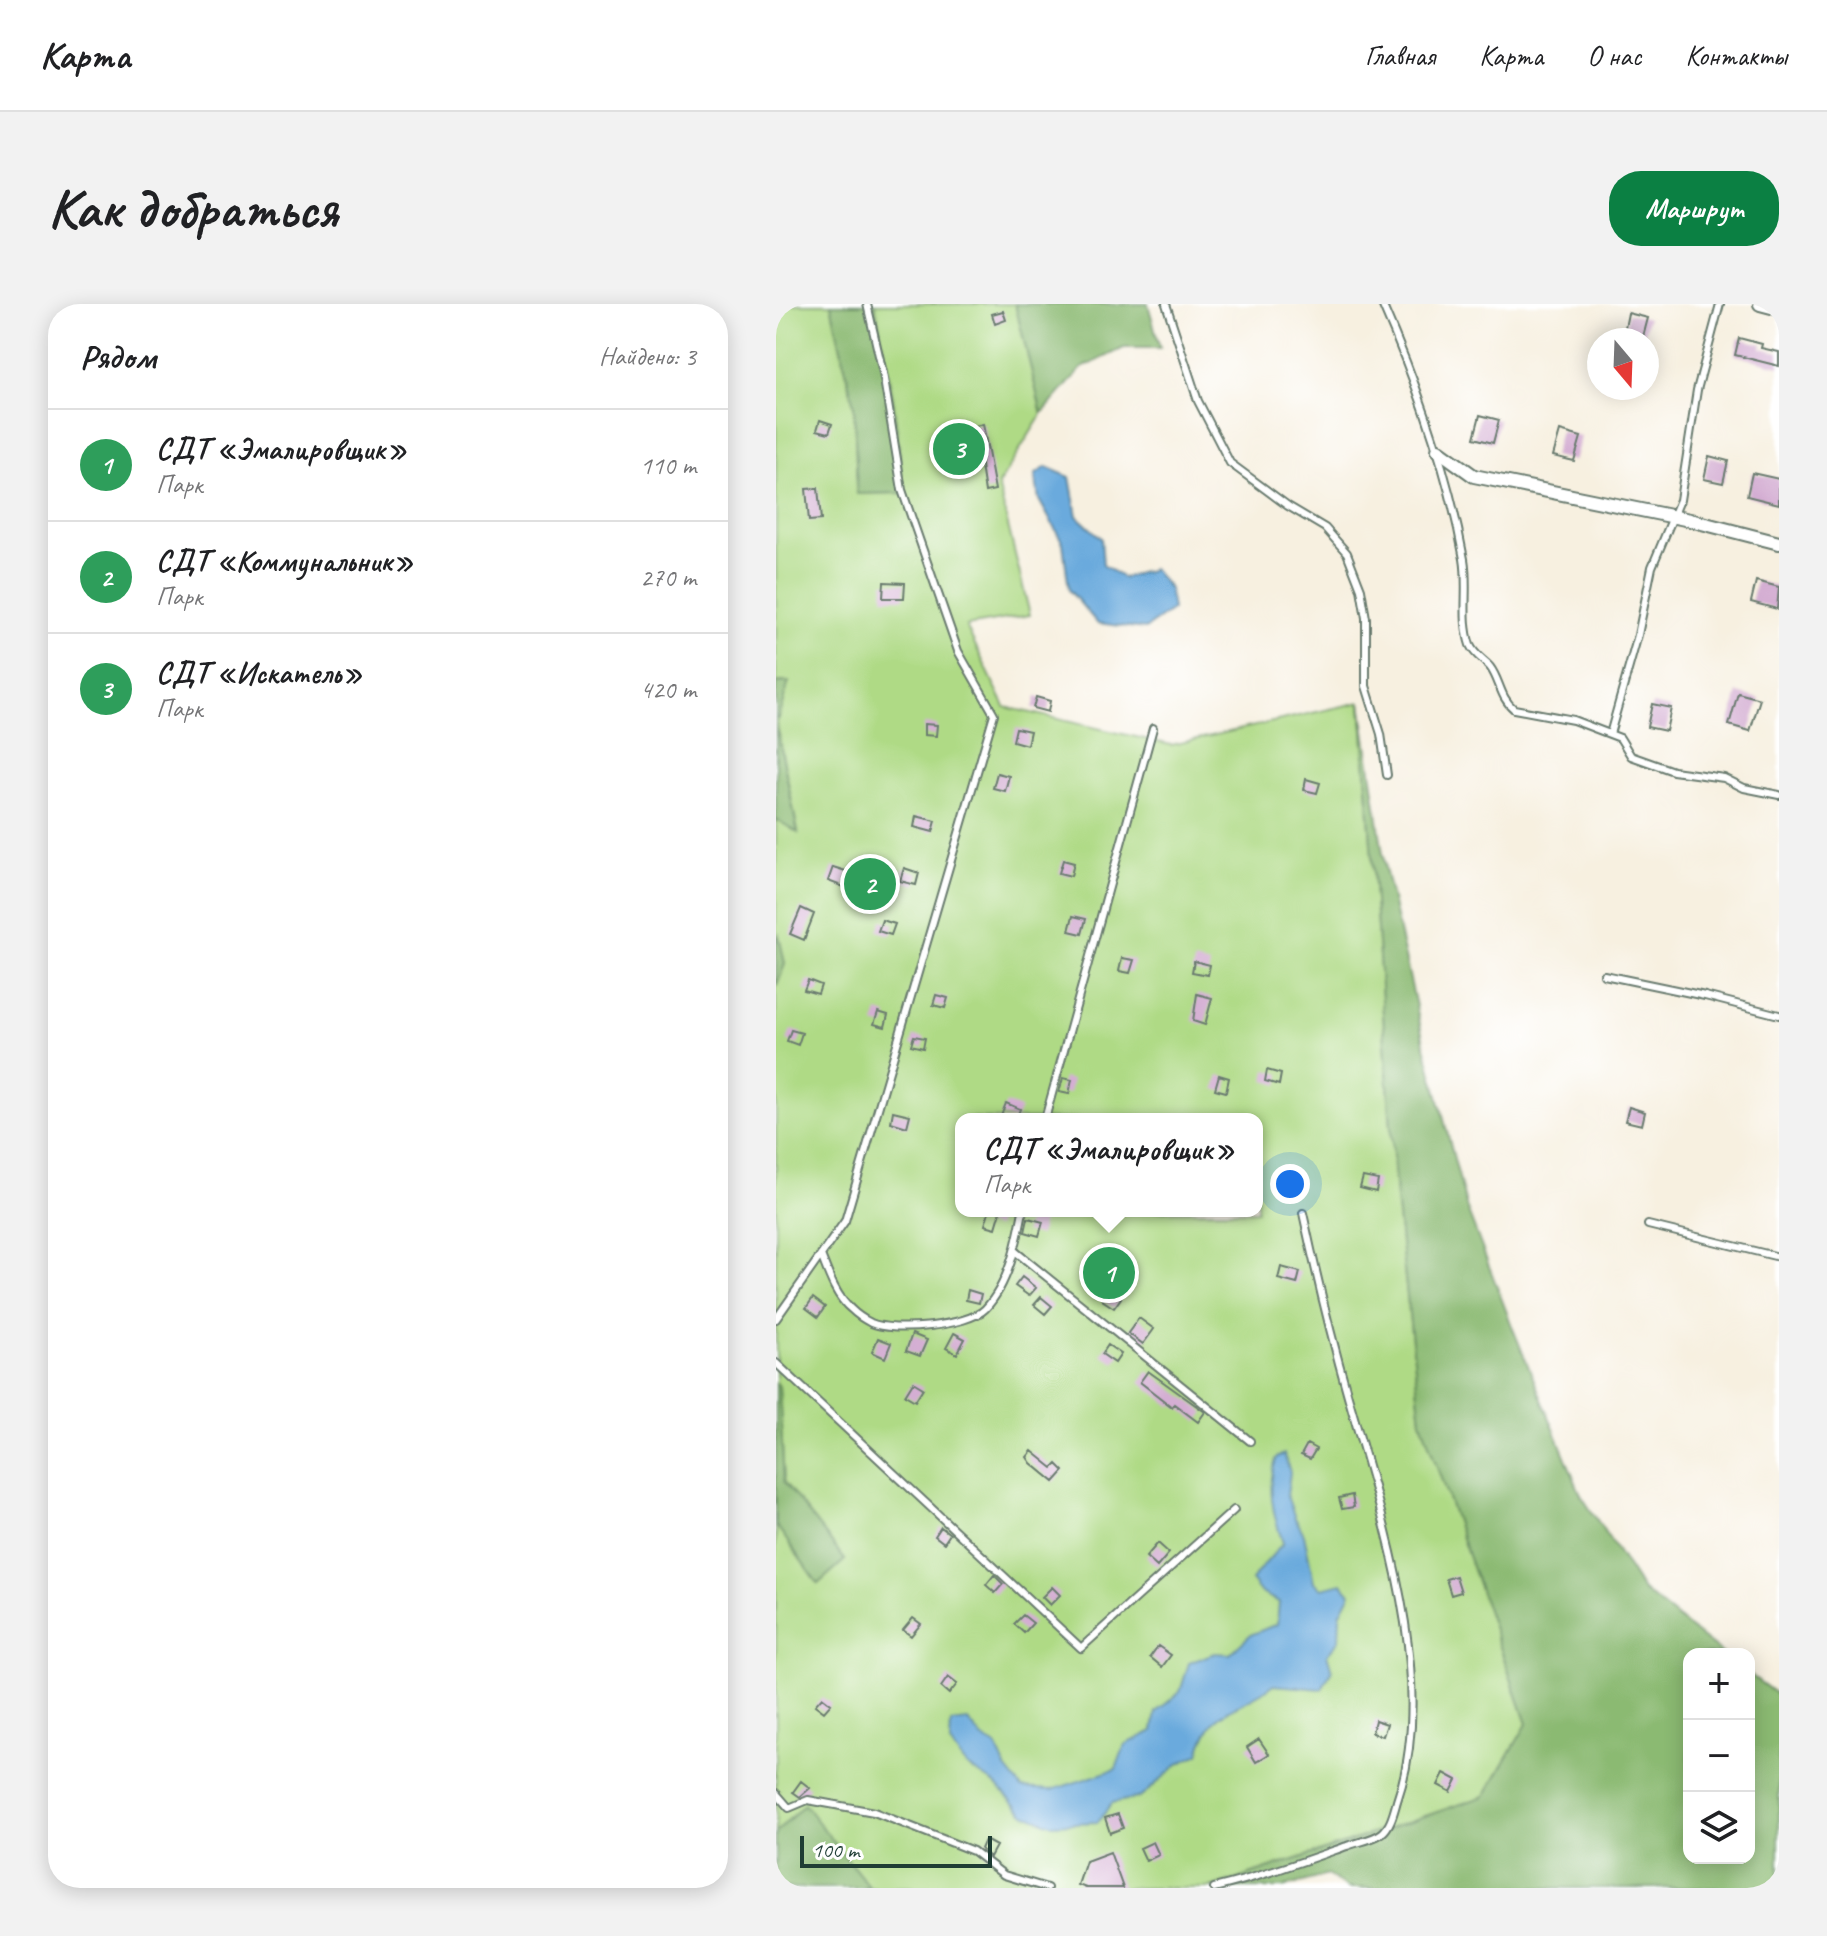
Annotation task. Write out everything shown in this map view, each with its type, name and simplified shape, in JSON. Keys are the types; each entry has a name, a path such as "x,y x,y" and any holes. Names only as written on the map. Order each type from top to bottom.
{"street":[{"path":"1760,304 1779,309"},
{"path":"1438,450 1474,476 1779,543"}],"lane":[{"path":"776,1319 845,1221 994,714 958,651 902,490 883,373 867,304"},
{"path":"1166,304 1198,401 1230,463 1288,506 1325,528 1347,553 1364,603 1366,686 1381,734 1387,775"},
{"path":"1382,304 1410,368 1438,450 1464,562 1470,645 1478,659 1490,667 1506,703 1514,709 1573,720 1620,738 1631,756 1673,771 1724,778 1744,788 1779,795"},
{"path":"1610,734 1631,662 1652,567 1680,500 1697,390 1720,304"},
{"path":"1047,1113 1153,728"},
{"path":"1604,975 1779,1015"},
{"path":"1214,1888 1381,1833 1389,1823 1400,1791 1412,1730 1408,1656 1400,1594 1380,1503 1347,1395 1303,1213"},
{"path":"821,1255 848,1308 874,1325 921,1328 958,1322 984,1310 1016,1252 1022,1217"},
{"path":"1648,1225 1779,1257"},
{"path":"1016,1252 1250,1441"},
{"path":"776,1363 1081,1648 1234,1510"},
{"path":"776,1793 789,1808 808,1800 874,1812 973,1851 1004,1875 1047,1888"}],"green space":[{"path":"776,304 831,304 854,406 857,494 904,493 893,399 875,304 1015,304 1042,414 998,485 1030,615 966,626 1005,707 1171,745 1361,702 1396,1198 1421,1421 1527,1724 1485,1796 1211,1888 870,1888 804,1805 776,1833 776,1525 818,1584 845,1560 784,1482 779,1386 776,1384 776,987 785,964 778,937 776,944 776,819 798,831 776,724 788,682 776,682"},
{"path":"831,304 875,304 893,399 904,493 857,494 854,406"},
{"path":"1015,304 1148,304 1160,348 1124,348 1082,368 1042,414"},
{"path":"789,682 776,724 776,683"},
{"path":"1361,702 1385,868 1424,1042 1467,1209 1581,1495 1643,1591 1715,1648 1683,1648 1683,1864 1755,1864 1755,1678 1779,1696 1779,1888 1348,1888 1327,1875 1282,1888 1211,1888 1485,1796 1527,1724 1421,1421 1396,1198"},
{"path":"776,724 798,833 776,819"},
{"path":"779,935 785,964 776,987 776,944"},
{"path":"776,1384 779,1386 784,1482 845,1560 818,1584 776,1525"},
{"path":"804,1804 870,1888 776,1888 776,1833"}],"water":[{"path":"1046,467 1070,477 1077,516 1101,538 1103,565 1123,578 1153,569 1169,589 1172,610 1145,629 1097,623 1069,590 1063,543 1039,500 1035,475"},
{"path":"1284,1454 1290,1472 1287,1496 1304,1534 1314,1582 1322,1588 1342,1583 1351,1593 1340,1614 1339,1640 1327,1654 1332,1671 1322,1689 1273,1685 1228,1711 1211,1726 1199,1754 1178,1764 1141,1797 1112,1803 1098,1822 1051,1824 1025,1814 995,1784 967,1766 950,1744 951,1723 968,1721 982,1738 995,1745 1006,1768 1022,1788 1052,1790 1116,1769 1125,1745 1153,1731 1156,1712 1180,1692 1189,1663 1214,1653 1230,1654 1250,1635 1277,1624 1279,1602 1261,1593 1251,1580 1283,1543 1271,1489 1277,1457"}],"building":[{"path":"1003,311 1006,320 995,324 992,314"},
{"path":"1628,313 1648,318 1645,328 1625,328"},
{"path":"1739,338 1779,352 1779,366 1735,355"},
{"path":"1480,415 1499,420 1493,443 1474,438"},
{"path":"820,420 832,424 829,433 817,430"},
{"path":"983,424 995,490 985,492 975,426"},
{"path":"1560,431 1581,437 1574,461 1553,456"},
{"path":"1709,456 1728,461 1723,483 1704,479"},
{"path":"1752,473 1779,479 1779,504 1747,496"},
{"path":"818,488 821,520 809,521 806,489"},
{"path":"1756,581 1779,587 1777,609 1751,602"},
{"path":"884,582 905,583 904,598 883,598"},
{"path":"1738,693 1760,699 1750,731 1729,725"},
{"path":"1036,697 1050,701 1048,712 1033,708"},
{"path":"1652,704 1671,708 1666,731 1647,727"},
{"path":"924,724 937,725 936,736 924,735"},
{"path":"1016,728 1030,731 1027,745 1013,741"},
{"path":"997,773 1009,776 1005,791 993,788"},
{"path":"1306,779 1320,783 1317,793 1304,790"},
{"path":"916,816 936,821 933,832 914,827"},
{"path":"1063,860 1074,863 1071,876 1059,873"},
{"path":"833,867 849,872 844,887 828,881"},
{"path":"904,868 919,873 916,885 900,881"},
{"path":"801,908 814,914 804,940 790,934"},
{"path":"1073,916 1086,919 1082,934 1069,931"},
{"path":"882,920 895,924 891,935 878,931"},
{"path":"1122,958 1134,960 1130,973 1119,971"},
{"path":"1194,961 1210,965 1208,975 1192,972"},
{"path":"808,980 821,985 818,994 804,990"},
{"path":"1197,994 1212,998 1205,1025 1193,1021"},
{"path":"936,995 948,998 945,1008 933,1005"},
{"path":"878,1012 888,1015 885,1027 874,1024"},
{"path":"791,1030 802,1033 798,1045 787,1041"},
{"path":"914,1036 925,1038 923,1048 911,1045"},
{"path":"1267,1070 1281,1074 1279,1085 1265,1081"},
{"path":"1219,1075 1229,1078 1226,1092 1215,1089"},
{"path":"1063,1078 1072,1080 1069,1094 1059,1092"},
{"path":"1006,1103 1020,1109 1018,1113 1002,1113"},
{"path":"1629,1107 1645,1112 1642,1125 1625,1121"},
{"path":"893,1111 910,1115 907,1127 891,1122"},
{"path":"1363,1177 1378,1180 1376,1192 1360,1188"},
{"path":"987,1217 999,1217 996,1228 985,1225"},
{"path":"1028,1218 1043,1222 1039,1236 1025,1232"},
{"path":"1281,1267 1300,1272 1297,1284 1278,1279"},
{"path":"1022,1277 1036,1288 1029,1296 1015,1286"},
{"path":"968,1290 981,1294 979,1303 966,1300"},
{"path":"1109,1290 1121,1298 1114,1308 1102,1300"},
{"path":"1041,1297 1052,1306 1045,1314 1034,1305"},
{"path":"813,1298 825,1307 818,1317 806,1308"},
{"path":"1139,1318 1154,1329 1143,1344 1128,1333"},
{"path":"954,1333 965,1339 957,1354 946,1348"},
{"path":"912,1334 927,1340 920,1356 906,1351"},
{"path":"878,1338 891,1343 885,1358 872,1352"},
{"path":"1108,1345 1121,1354 1115,1363 1102,1354"},
{"path":"1148,1371 1205,1412 1198,1422 1174,1404 1172,1407 1140,1382"},
{"path":"913,1382 923,1388 915,1401 905,1395"},
{"path":"1307,1444 1316,1449 1310,1459 1301,1455"},
{"path":"1032,1451 1053,1468 1057,1464 1064,1471 1054,1482 1031,1463 1027,1457"},
{"path":"1352,1495 1354,1507 1342,1509 1339,1498"},
{"path":"941,1527 950,1534 944,1543 935,1536"},
{"path":"1158,1543 1169,1553 1157,1567 1146,1557"},
{"path":"994,1575 1003,1584 995,1593 986,1585"},
{"path":"1456,1576 1461,1592 1451,1595 1446,1579"},
{"path":"1052,1587 1060,1595 1050,1605 1042,1597"},
{"path":"1023,1615 1033,1623 1024,1633 1014,1624"},
{"path":"913,1618 921,1624 911,1636 903,1630"},
{"path":"1158,1646 1171,1655 1162,1667 1150,1657"},
{"path":"948,1677 957,1684 949,1694 941,1687"},
{"path":"822,1697 831,1704 824,1712 815,1705"},
{"path":"1375,1720 1387,1724 1383,1736 1372,1733"},
{"path":"1259,1739 1269,1754 1256,1762 1247,1747"},
{"path":"1444,1773 1457,1780 1451,1792 1438,1785"},
{"path":"801,1781 810,1788 800,1797 793,1792"},
{"path":"1118,1814 1123,1828 1110,1833 1105,1818"},
{"path":"985,1840 996,1846 990,1857 981,1849"},
{"path":"1153,1842 1159,1855 1146,1861 1140,1848"},
{"path":"1110,1852 1123,1888 1086,1888 1078,1885 1086,1861"}],"place":[{"name":"СДТ «Искатель»","path":"959,449"},
{"name":"СДТ «Коммунальник»","path":"870,884"},
{"name":"СДТ «Эмалировщик»","path":"1109,1273"}]}
